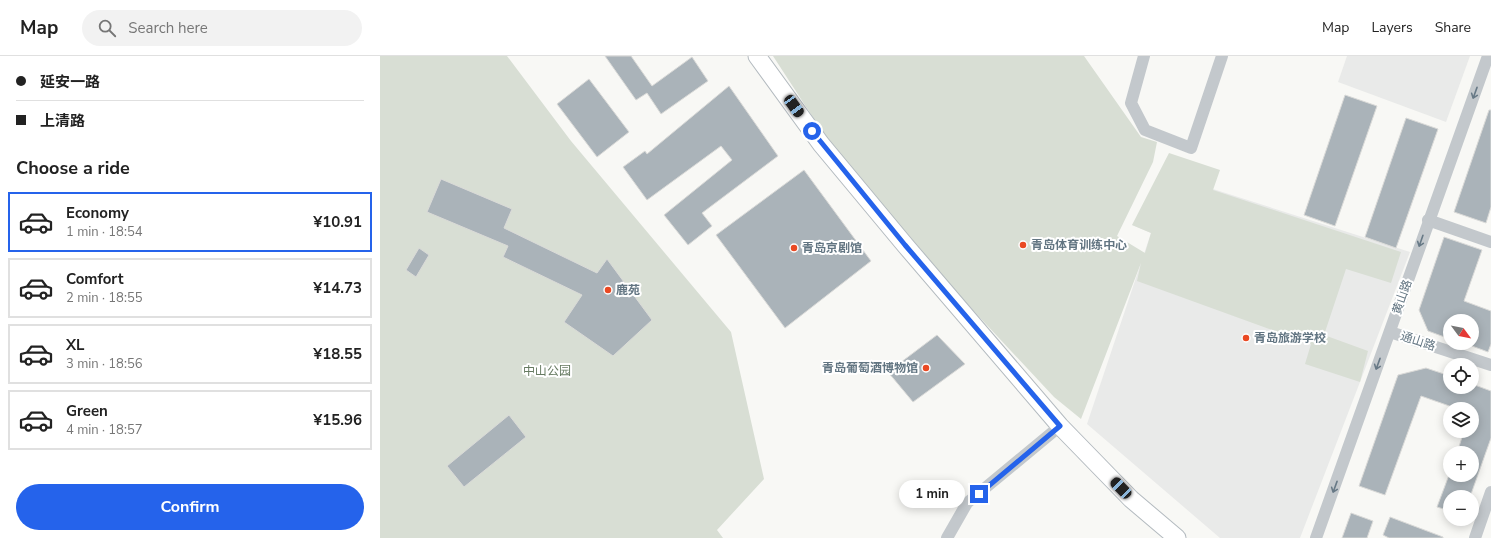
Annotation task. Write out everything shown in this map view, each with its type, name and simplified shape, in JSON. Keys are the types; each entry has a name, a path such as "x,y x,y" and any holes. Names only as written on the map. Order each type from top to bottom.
{"main road":[{"path":"757,56 821,144 905,245 1060,426 1131,499 1177,538"}],"street":[{"path":"1144,56 1131,103 1145,130 1191,148 1222,56"},
{"name":"黄山路","path":"1316,538 1390,332 1428,220 1486,75 1488,56"},
{"path":"1428,220 1491,242"},
{"name":"通山路","path":"1390,332 1491,365"},
{"path":"947,538 967,503 1060,426"},
{"path":"1476,538 1491,492"}],"shaded area":[{"path":"1347,56 1470,56 1446,122 1338,82"},
{"name":"青岛旅游学校","path":"1213,189 1410,252 1300,538 1220,538 1087,424 1151,233 1132,225"}],"green space":[{"name":"中山公园","path":"380,56 507,56 571,141 731,332 764,479 717,530 723,538 380,538"},
{"name":"青岛体育训练中心","path":"773,56 1084,56 1141,137 1157,142 1153,162 1117,236 1145,253 1151,233 1132,225 1169,153 1220,170 1213,190 1401,252 1391,283 1346,269 1324,335 1368,351 1360,382 1305,364 1311,344 1137,281 1141,263 1081,419 1054,397 957,293 827,139"}],"building":[{"path":"605,56 631,56 652,86 692,57 708,81 661,114 647,93 636,100"},
{"path":"589,79 629,132 597,157 557,104"},
{"path":"729,86 778,156 702,213 712,226 688,245 664,215 732,160 721,146 647,200 623,167 645,151 647,154"},
{"path":"1345,95 1377,106 1335,226 1304,215"},
{"path":"1489,110 1491,110 1491,207 1486,223 1454,212"},
{"path":"1406,118 1438,129 1396,248 1365,237"},
{"name":"青岛京剧馆","path":"804,170 871,261 785,328 716,235"},
{"path":"441,179 512,209 504,228 597,273 607,259 652,320 613,356 564,322 582,295 503,257 508,246 427,212"},
{"path":"1444,237 1482,250 1464,301 1491,311 1491,344 1488,352 1479,349 1479,314 1443,314 1443,336 1428,331 1419,310"},
{"path":"419,248 429,255 416,277 406,270"},
{"name":"青岛葡萄酒博物馆","path":"937,335 965,364 913,402 888,372"},
{"path":"1426,368 1443,374 1443,394 1479,394 1479,387 1491,391 1491,438 1479,472 1479,446 1459,446 1462,438 1479,438 1479,402 1443,402 1443,404 1421,396 1385,495 1359,486 1398,375"},
{"path":"509,415 526,437 464,487 447,466"},
{"path":"1446,482 1475,482 1472,490 1443,490"},
{"path":"1443,491 1443,509 1437,507"},
{"path":"1351,513 1373,521 1367,538 1342,538"},
{"path":"1390,517 1443,538 1389,538 1383,535"}],"place":[{"name":"青岛体育训练中心","path":"1023,245"},
{"name":"青岛京剧馆","path":"794,248"},
{"name":"鹿苑","path":"608,290"},
{"name":"青岛旅游学校","path":"1246,338"},
{"name":"青岛葡萄酒博物馆","path":"926,368"}],"route":[{"path":"812,131 821,144 905,245 1060,426 979,494"}]}
